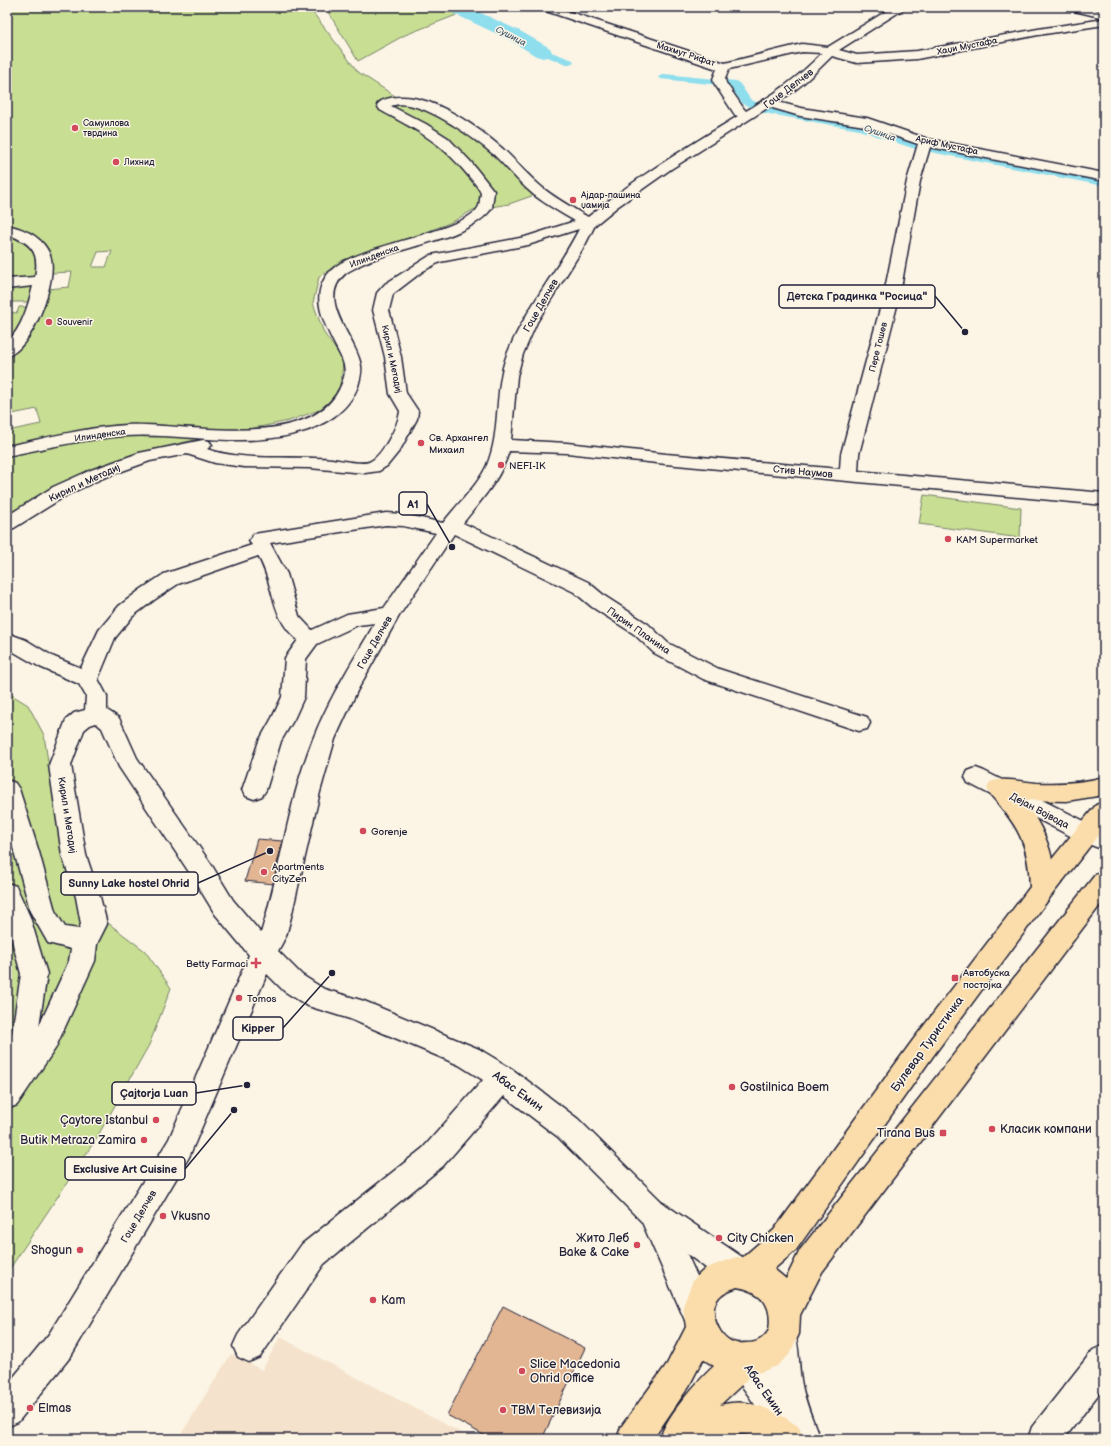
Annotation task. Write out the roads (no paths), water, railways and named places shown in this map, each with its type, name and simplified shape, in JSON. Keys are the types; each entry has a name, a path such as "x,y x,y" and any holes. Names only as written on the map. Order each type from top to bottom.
{"main road":[{"path":"998,788 1018,791 1054,791 1092,789 1104,786"},
{"path":"998,788 1017,808 1027,822 1034,837 1040,855 1042,889"},
{"name":"Булевар Туристичка","path":"742,1272 785,1240 923,1048 1042,889 1095,837 1104,811"},
{"path":"700,1322 708,1341 718,1351 730,1358 743,1360 765,1356 774,1349 811,1261 1093,902 1104,882"},
{"path":"633,1439 678,1375 700,1322 700,1300 706,1287 716,1277 726,1273 742,1272 759,1277 768,1283 783,1302 783,1326"},
{"path":"676,1439 704,1398 743,1360"},
{"path":"676,1439 725,1420 751,1419 776,1431 787,1439"}],"street":[{"name":"Махмут Рифат","path":"544,7 724,67 802,48 830,51"},
{"name":"Гоце Делчев","path":"7,1411 60,1345 179,1148 263,953 273,936 280,913 308,792 324,739 346,691 390,614 449,528 487,481 496,465 502,445 510,376 515,354 528,322 578,245 589,223 612,204 666,166 768,103 810,72 830,51 901,7"},
{"path":"1070,7 1104,15"},
{"name":"Хаџи Мустафа","path":"830,51 857,59 917,55 1046,31 1104,22"},
{"path":"724,67 720,81 739,112 748,116"},
{"name":"Илинденска","path":"7,451 117,431 144,430 246,437 291,430 308,424 335,410 342,401 351,381 353,370 351,360 333,324 327,297 328,285 332,277 338,271 360,259 445,232 468,222 482,213 488,202 488,191 444,141 419,125 384,107 383,104 386,102 401,100 419,104 462,124 492,146 540,193 589,223"},
{"name":"Ариф Мустафа","path":"768,103 800,112 867,122 923,146 1104,177"},
{"name":"Пере Тошев","path":"849,475 850,454 892,294 923,146"},
{"name":"Кирил и Методиј","path":"189,448 198,453 238,460 258,462 317,462 365,468 373,467 381,462 394,446 408,419 409,411 406,404 398,394 393,356 381,310 385,293 390,287 436,258 521,243 573,226 589,223"},
{"path":"7,228 35,243 41,250 45,262 42,281 28,324 20,337 7,351"},
{"path":"7,284 42,281"},
{"name":"Кирил и Методиј","path":"7,524 60,492 97,474 145,457 246,437"},
{"name":"Стив Наумов","path":"502,445 560,448 1104,499"},
{"name":"Пирин Планина","path":"263,548 259,541 260,538 266,536 374,520 403,520 449,528 581,588 599,602 641,629 661,648 712,674 859,723"},
{"path":"86,679 106,635 126,612 147,595 171,579 263,548 277,573 286,613 299,632 310,639"},
{"path":"254,790 270,741 283,719 293,697 296,658 310,639 354,619 390,614"},
{"path":"7,640 47,662 86,679 98,698 98,706 94,715 102,716 111,724 127,761 202,871 224,907 263,953"},
{"name":"Кирил и Методиј","path":"7,1096 46,1040 82,961 85,938 89,936 94,924 88,898 74,854 60,765 71,738 74,726 82,719 94,715"},
{"name":"Дејан Војвода","path":"976,777 1095,837"},
{"path":"7,789 27,852 43,913 57,936 78,940 85,938"},
{"path":"7,893 18,917 34,974 25,1033 7,1075"},
{"name":"Абас Емин","path":"263,953 293,983 317,998 355,1009 462,1054 502,1078 568,1128 652,1212 700,1322"},
{"path":"249,1346 313,1254 433,1157 502,1078"},
{"path":"652,1212 742,1272"},
{"path":"783,1326 785,1381 794,1415 804,1439"},
{"name":"Абас Емин","path":"743,1360 798,1439"},
{"path":"1044,1439 1104,1361"}],"waterway":[{"name":"Сушица","path":"454,7 514,35 543,52"},
{"name":"Сушица","path":"543,52 569,62"},
{"name":"Сушица","path":"664,77 732,83 736,86 747,102 768,111 861,127 915,145 1104,182"}],"place":[{"name":"Самуилова тврдина","path":"75,128"},
{"name":"Лихнид","path":"116,162"},
{"name":"Ајдар-пашина џамија","path":"573,200"},
{"name":"Souvenir","path":"49,322"},
{"name":"Детска Градинка \"Росица\"","path":"965,332"},
{"name":"Св. Архангел Михаил","path":"421,443"},
{"name":"NEFI-IK","path":"501,465"},
{"name":"KAM Supermarket","path":"948,539"},
{"name":"A1","path":"452,547"},
{"name":"Gorenje","path":"363,831"},
{"name":"Sunny Lake hostel Ohrid","path":"270,851"},
{"name":"Apartments CityZen","path":"264,872"},
{"name":"Betty Farmaci","path":"256,963"},
{"name":"Kipper","path":"332,973"},
{"name":"Автобуска постојка","path":"955,978"},
{"name":"Tomos","path":"239,998"},
{"name":"Çajtorja Luan","path":"247,1085"},
{"name":"Gostilnica Boem","path":"732,1087"},
{"name":"Exclusive Art Cuisine","path":"234,1110"},
{"name":"Çaytore Istanbul","path":"156,1120"},
{"name":"Класик компани","path":"992,1129"},
{"name":"Tirana Bus","path":"943,1133"},
{"name":"Butik Metraza Zamira","path":"144,1140"},
{"name":"Vkusno","path":"163,1216"},
{"name":"City Chicken","path":"719,1238"},
{"name":"Жито Леб Bake & Cake","path":"637,1245"},
{"name":"Shogun","path":"80,1250"},
{"name":"Kam","path":"373,1300"},
{"name":"Slice Macedonia Ohrid Office","path":"522,1371"},
{"name":"Elmas","path":"30,1408"},
{"name":"ТВМ Телевизија","path":"503,1410"}]}
